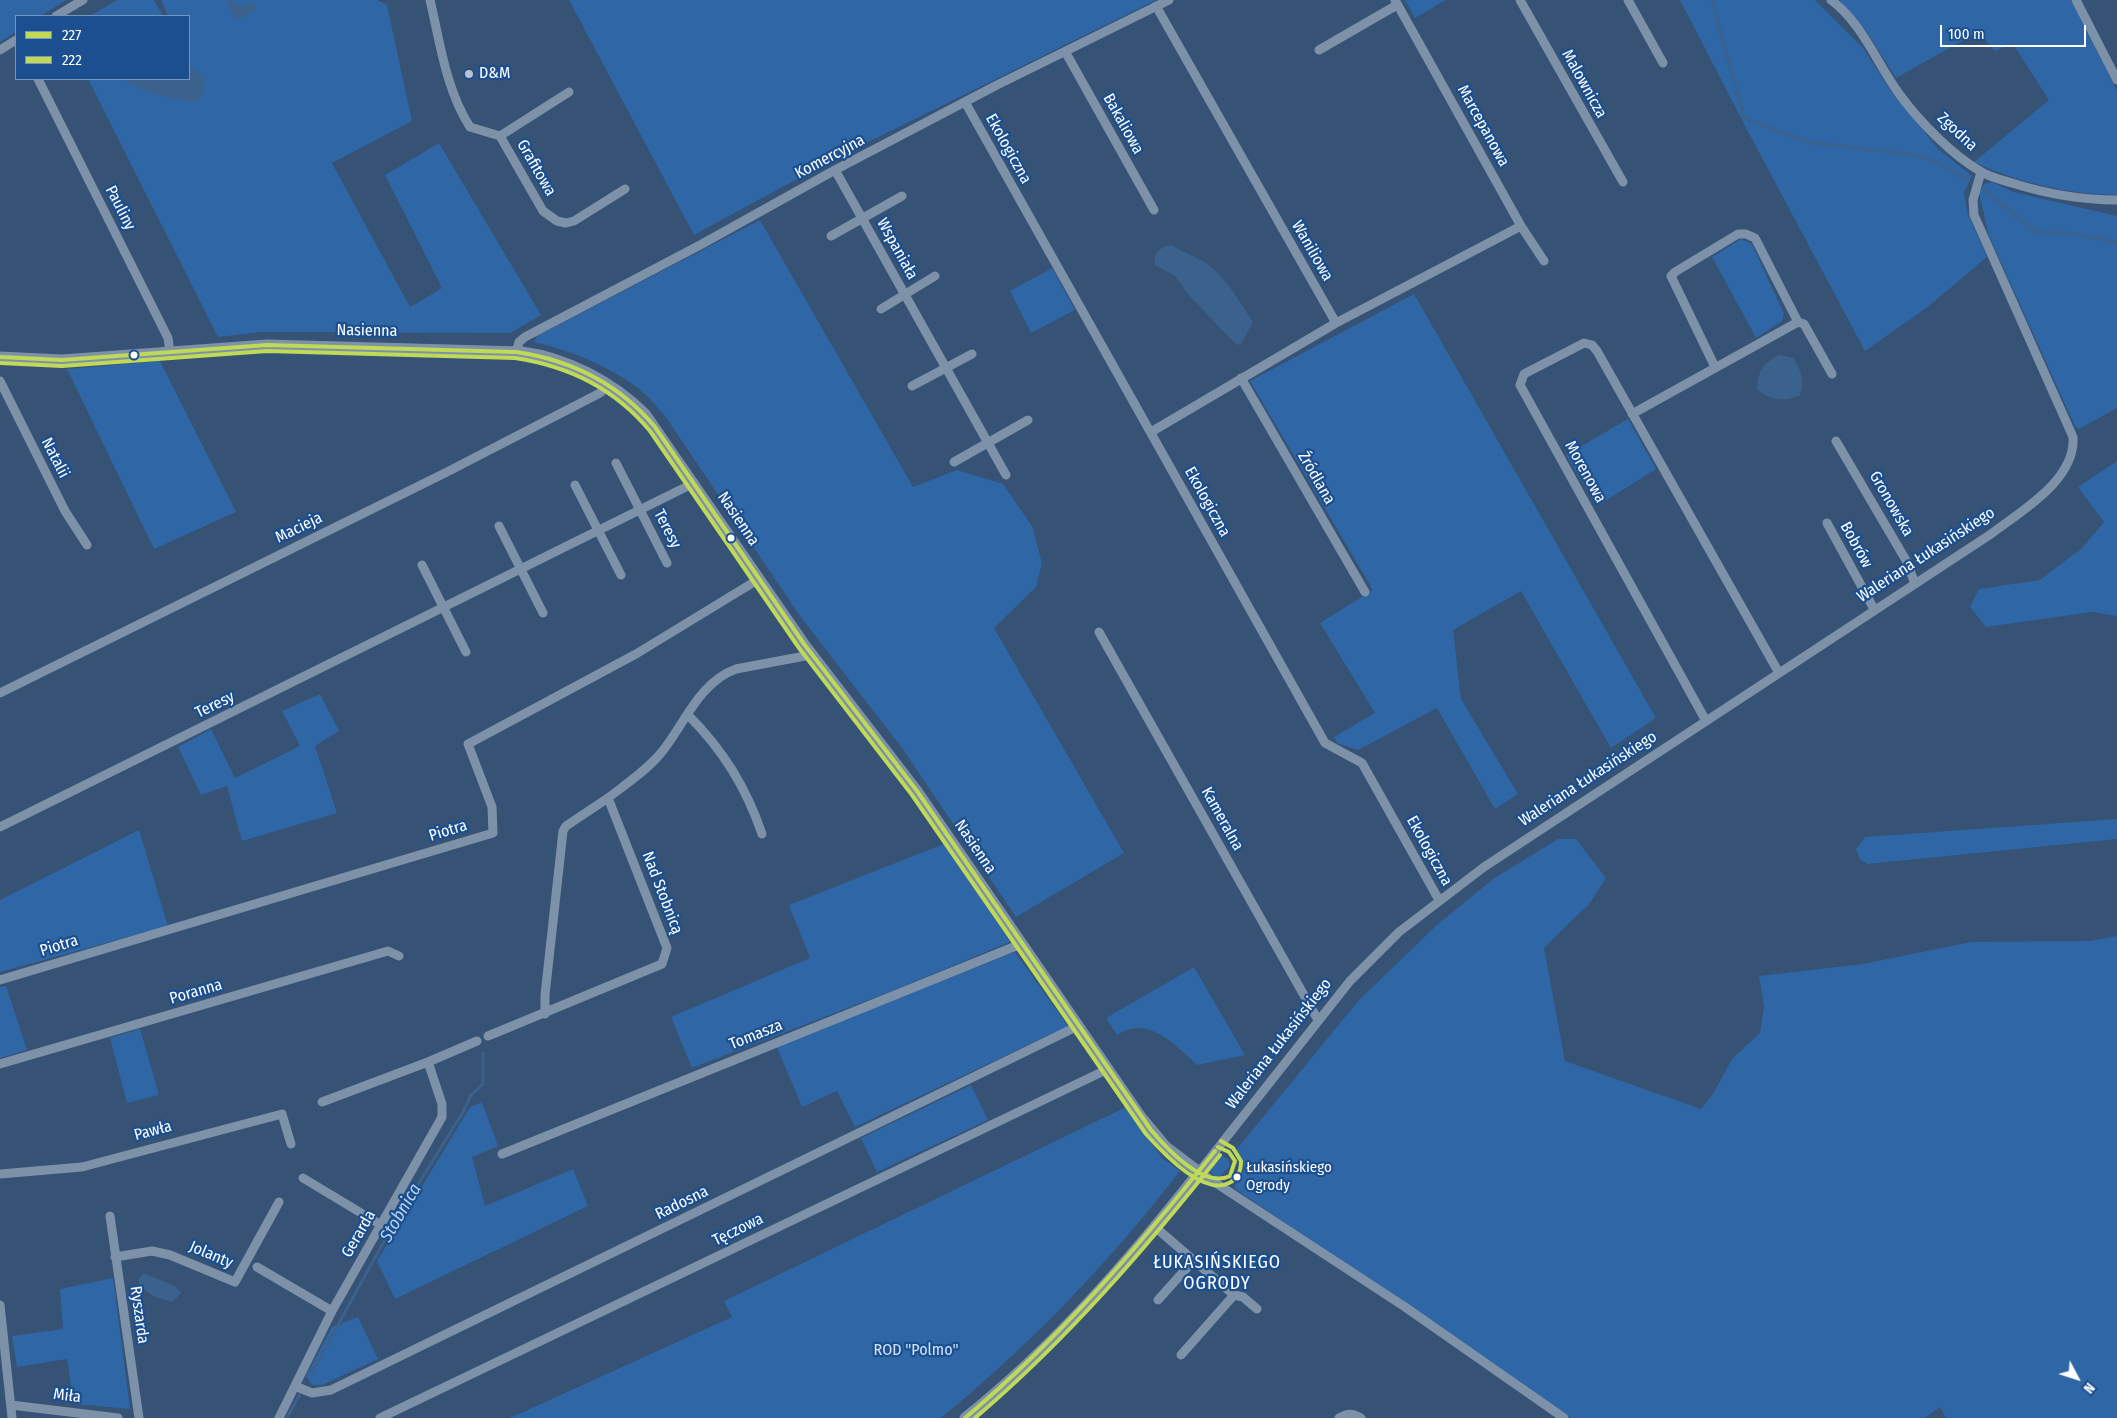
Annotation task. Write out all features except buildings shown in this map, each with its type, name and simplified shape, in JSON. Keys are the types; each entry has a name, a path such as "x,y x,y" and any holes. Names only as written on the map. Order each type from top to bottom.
{"street":[{"path":"58,15 83,0"},
{"name":"Grafitowa","path":"430,0 452,88 464,117 470,127 500,136 543,211 557,220 566,223 574,221 625,188"},
{"name":"Komercyjna","path":"516,352 519,342 525,337 702,244 835,170 1168,0"},
{"name":"Malownicza","path":"1520,0 1623,182"},
{"path":"1628,0 1662,63"},
{"name":"Zgodna","path":"1831,0 1840,7 1861,33 1900,96 1955,155 1981,172 2051,195 2094,200 2117,200"},
{"path":"2076,0 2117,80"},
{"name":"Marcepanowa","path":"1319,50 1396,2 1521,226 1544,261"},
{"name":"Waniliowa","path":"1156,6 1336,323"},
{"path":"0,50 15,41"},
{"name":"Bakaliowa","path":"1066,53 1154,210"},
{"name":"Pauliny","path":"39,80 168,338 170,352"},
{"name":"Grafitowa","path":"500,136 569,92"},
{"name":"Ekologiczna","path":"965,102 1325,743 1362,763 1440,900"},
{"name":"Wspaniała","path":"835,170 1006,475"},
{"name":"Waleriana Łukasińskiego","path":"968,1417 1015,1376 1084,1308 1155,1227 1350,981 1409,923 1484,867 1874,609 1991,534 2038,498 2064,472 2073,454 2073,437 1974,215 1972,200 1981,172"},
{"name":"Wspaniała","path":"831,236 902,196"},
{"path":"1151,432 1336,323 1521,226"},
{"path":"1715,367 1671,276 1738,234 1746,234 1755,238 1798,322 1804,324 1832,374"},
{"name":"Wspaniała","path":"881,309 935,276"},
{"path":"1632,414 1798,322"},
{"name":"Morenowa","path":"1706,721 1520,384 1524,374 1584,343 1592,345 1779,673"},
{"name":"Nasienna","path":"0,357 62,360 267,345 516,352 555,359 609,385 645,414 811,652 907,776 1021,944 1155,1135 1171,1151 1199,1172"},
{"path":"912,386 972,354"},
{"name":"Źródlana","path":"1241,378 1365,592"},
{"name":"Natalii","path":"0,381 65,511 87,546"},
{"name":"Macieja","path":"0,693 447,472 600,393 609,385"},
{"path":"954,462 1028,420"},
{"name":"Gronowska","path":"1836,441 1907,562 1915,584"},
{"name":"Teresy","path":"616,464 667,563"},
{"name":"Teresy","path":"0,828 694,483"},
{"path":"575,485 621,575"},
{"name":"Bobrów","path":"1826,523 1874,609"},
{"path":"499,526 543,613"},
{"path":"422,565 466,652"},
{"name":"Piotra","path":"0,980 493,833 492,807 468,744 636,654 759,579"},
{"name":"Kameralna","path":"1099,632 1318,1020"},
{"path":"544,1014 563,831 566,826 608,798 646,769 661,754 713,681 726,672 805,656 811,652"},
{"path":"688,716 736,774 753,808 762,834"},
{"name":"Nad Stobnicą","path":"488,1036 662,964 667,948 608,798"},
{"name":"Tomasza","path":"502,1154 1021,944"},
{"name":"Poranna","path":"0,1064 388,952 400,956"},
{"name":"Radosna","path":"296,1386 312,1393 331,1390 1078,1026"},
{"path":"322,1102 428,1062 477,1041"},
{"name":"Gerarda","path":"278,1418 296,1386 332,1311 442,1117 442,1104 428,1062"},
{"name":"Tęczowa","path":"380,1418 1108,1069"},
{"name":"Pawła","path":"0,1174 82,1167 282,1114 291,1144"},
{"path":"1199,1172 1405,1307 1455,1344 1564,1418"},
{"path":"303,1178 382,1225"},
{"name":"Jolanty","path":"115,1257 152,1251 170,1254 236,1282 279,1202"},
{"name":"Ryszarda","path":"110,1216 139,1418"},
{"path":"1155,1227 1234,1295 1243,1296 1257,1309"},
{"path":"1158,1300 1193,1261"},
{"path":"257,1267 332,1311"},
{"path":"1181,1355 1234,1295"},
{"path":"0,1305 12,1418"},
{"name":"Miła","path":"12,1405 118,1418"},
{"path":"1338,1418 1346,1414 1353,1414 1361,1418"}],"green space":[{"path":"0,0 66,0 43,15 15,15 15,33 0,42"},
{"path":"117,0 154,0 162,15 92,15"},
{"path":"161,0 377,0 387,5 412,121 332,163 410,307 442,288 385,175 439,143 541,315 510,333 262,332 218,337 89,80 190,80 201,91 190,65 190,15 168,15"},
{"path":"569,0 1156,0 836,158 694,235"},
{"path":"1405,0 1446,0 1415,18"},
{"path":"1680,0 1815,0 1863,48 1891,91 1939,150 1972,176 1964,192 1967,212 1987,257 1929,306 1865,351"},
{"path":"1839,0 2071,0 2117,91 2117,195 2062,190 2044,186 2008,176 1974,162 2049,100 2013,44 1995,51 1978,32 1896,78 1866,31"},
{"path":"1992,182 2013,192 2117,216 2117,408 2079,429 2075,426 1989,236 1979,193 1984,184"},
{"path":"760,220 913,487 957,470 1003,484 1032,526 1042,563 1036,587 994,628 1124,853 1016,917 902,748 800,616 665,416 633,384 606,368 577,355 534,342 537,336"},
{"path":"1741,239 1752,244 1784,314 1782,321 1756,338 1712,257"},
{"path":"1052,268 1075,310 1031,333 1010,291"},
{"path":"1414,294 1656,718 1611,748 1521,591 1453,630 1461,699 1518,794 1495,809 1437,708 1358,750 1337,743 1334,737 1375,713 1320,623 1373,590 1250,381"},
{"path":"160,361 236,512 154,549 67,369"},
{"path":"1628,419 1656,469 1597,506 1566,455"},
{"path":"2117,461 2117,616 2092,612 1986,627 1970,607 1979,589 2040,580 2082,548 2104,522 2078,487"},
{"path":"320,694 339,731 315,746 337,813 242,841 227,786 201,795 178,747 211,729 235,778 300,746 282,711"},
{"path":"2117,819 2117,839 1867,864 1860,859 1856,849 1865,837"},
{"path":"139,830 168,926 0,972 0,900"},
{"path":"1558,839 1576,839 1606,878 1590,903 1544,948 1565,1061 1701,1109 1713,1094 1732,1059 1760,1033 1764,1006 1759,976 1863,964 1971,942 2090,941 2117,936 2117,1418 1946,1418 1940,1407 1925,1418 1571,1418 1234,1188 1244,1169 1243,1161 1236,1150 1359,1000 1438,924 1493,879"},
{"path":"946,843 1010,942 897,989 692,1068 671,1017 810,958 789,905"},
{"path":"1015,952 1068,1026 855,1127 837,1091 802,1107 776,1045"},
{"path":"1194,967 1245,1055 1197,1065 1170,1041 1150,1030 1140,1028 1117,1035 1106,1018"},
{"path":"6,986 27,1050 0,1058 0,987"},
{"path":"140,1029 159,1095 127,1103 110,1038"},
{"path":"971,1085 988,1120 877,1172 861,1138"},
{"path":"482,1102 498,1146 472,1157 485,1206 573,1169 588,1206 395,1299 377,1261 470,1107"},
{"name":"ROD \"Polmo\"","path":"1126,1107 1162,1158 1180,1171 1125,1238 1067,1302 1006,1362 941,1418 510,1418 732,1317 724,1301"},
{"path":"1220,1155 1228,1159 1230,1166 1219,1177 1215,1178 1208,1168"},
{"path":"113,1278 130,1409 74,1404 67,1359 17,1367 12,1336 63,1329 60,1289"},
{"path":"358,1317 378,1359 322,1385 312,1385 306,1376 332,1327"}],"shaded area":[{"path":"227,0 234,0 235,3 243,6 251,1 256,7 252,12 239,19 232,15"},
{"path":"190,66 202,77 205,86 201,97 196,102 146,91 125,80 190,80"},
{"path":"1171,245 1206,263 1232,290 1253,322 1241,344 1237,345 1190,297 1175,276 1155,265 1155,257 1158,251"},
{"path":"1778,355 1794,358 1799,367 1802,385 1800,395 1783,400 1767,396 1757,389 1762,369"},
{"path":"143,1273 175,1286 181,1293 173,1302 155,1297 139,1287 139,1279"}],"waterway":[{"path":"1712,0 1744,118 1807,142 1916,155 1935,161 1969,181"},
{"path":"1985,190 2035,232 2070,233 2117,242"},
{"name":"Stobnica","path":"311,1374 394,1223 463,1112 471,1095 483,1084 483,1053"},
{"name":"Stobnica","path":"287,1418 300,1394"}],"transit line":[{"name":"227","path":"0,357 62,360 267,345 516,352 556,361 593,376 610,386 626,398 655,427 804,644 917,791 1151,1130 1166,1147 1187,1165 1209,1177 1220,1179 1230,1176 1235,1161 1229,1152 1218,1147"},
{"name":"222","path":"0,363 62,366 267,351 515,358 554,367 590,382 606,392 622,403 650,431 799,648 912,795 1146,1134 1172,1161 1184,1170 1207,1183 1219,1185 1229,1183 1235,1179 1240,1171 1241,1164 1233,1148 1221,1141"},
{"name":"227","path":"965,1418 1000,1388 1096,1291 1157,1222 1215,1151"},
{"name":"222","path":"975,1418 1042,1357 1104,1292 1163,1225 1220,1155"}],"place":[{"name":"D&M","path":"469,74"},
{"name":"Łukasińskiego Ogrody","path":"1237,1177"}],"district":[{"name":"ŁUKASIŃSKIEGO OGRODY","path":"1217,1273"}]}
